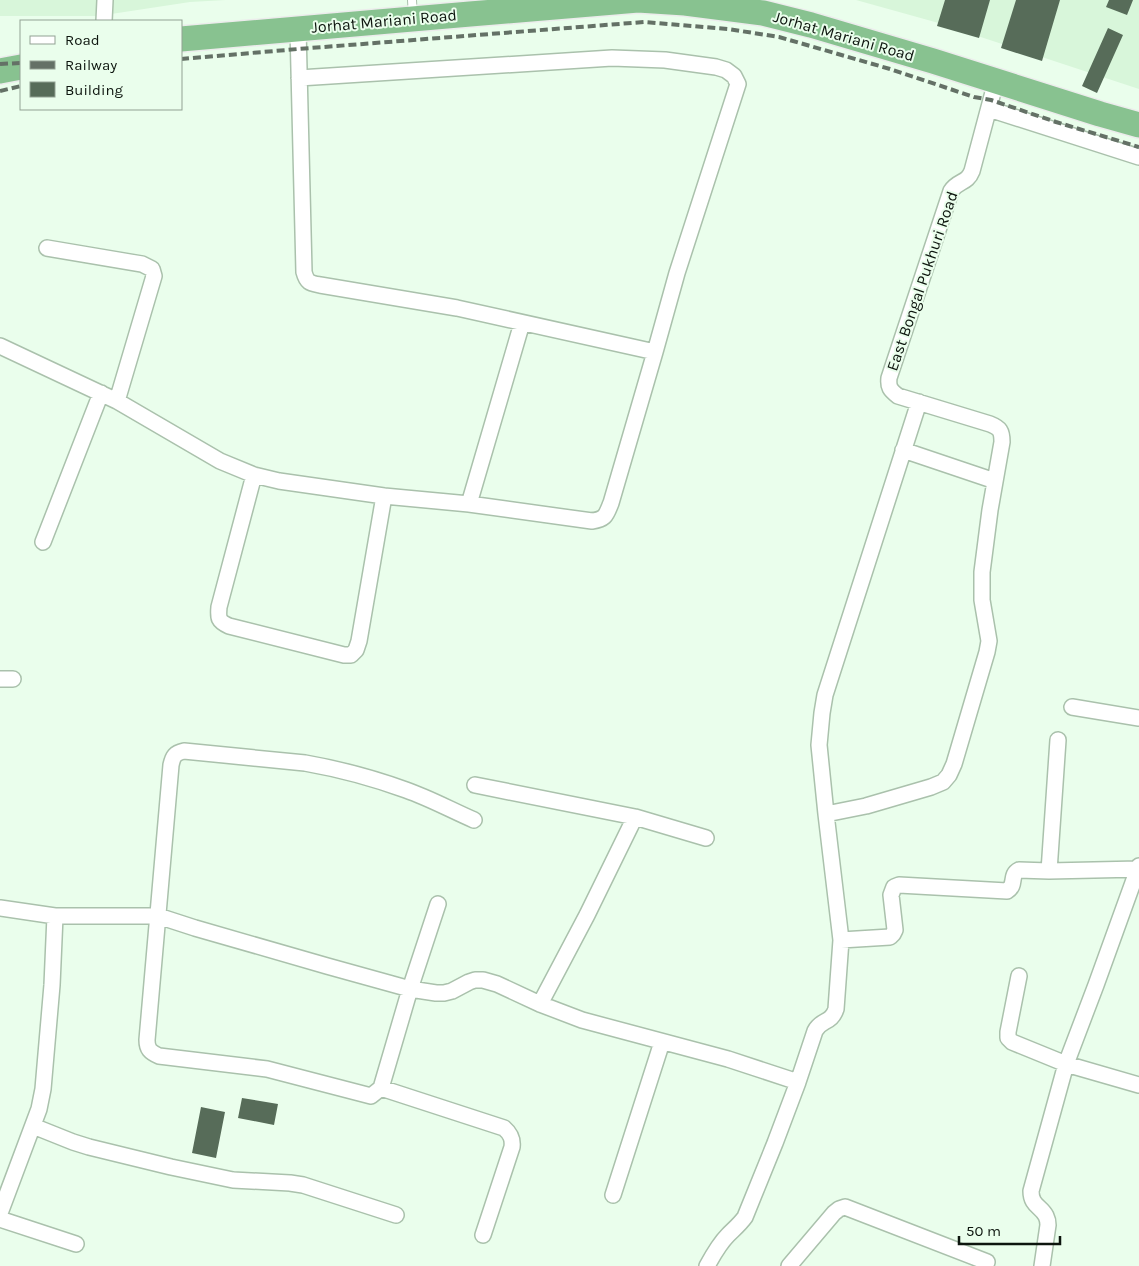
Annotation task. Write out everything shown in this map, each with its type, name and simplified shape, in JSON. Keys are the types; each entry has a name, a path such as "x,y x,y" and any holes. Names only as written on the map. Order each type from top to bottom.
{"highway":[{"name":"Jorhat Mariani Road","path":"182,39 298,29 412,9 638,0 686,3 762,13 811,25 1139,125"},
{"path":"0,72 20,67"}],"street":[{"path":"104,20 105,0"},
{"path":"298,29 304,272 306,279 310,283 457,308 655,352"},
{"path":"0,346 117,401 220,461 254,475 279,481 384,496 469,504 592,521 600,520 606,514 611,503 677,273 738,84 734,76 726,70 716,67 665,60 612,58 299,78"},
{"name":"East Bongal Pukhuri Road","path":"826,814 866,806 931,788 943,782 954,764 989,641 981,582 1002,433 998,428 990,424 898,396 888,386 889,378 951,192 955,185 968,179 970,176 996,81"},
{"path":"989,109 1139,157"},
{"path":"47,248 142,264 152,269 154,276 117,401"},
{"path":"469,504 522,323"},
{"path":"43,542 101,393"},
{"path":"707,1266 721,1243 745,1217 798,1082 815,1030 819,1024 833,1017 836,1009 841,940 819,745 822,713 825,695 919,402"},
{"path":"903,450 995,481"},
{"path":"254,475 218,617 229,626 344,655 350,655 356,650 359,641 384,496"},
{"path":"1072,707 1139,718"},
{"path":"1049,871 1058,740"},
{"path":"438,904 410,989 381,1088 371,1096 267,1069 159,1056 147,1048 171,765 173,757 178,752 184,751 305,763 338,769 409,791 474,820"},
{"path":"475,785 635,817 706,838"},
{"path":"540,1004 587,915 635,817"},
{"path":"841,940 890,937 895,930 891,895 894,887 899,885 1007,891 1013,885 1014,875 1019,870 1139,868 1066,1064 1031,1191 1033,1202 1046,1216 1048,1225 1042,1266"},
{"path":"0,908 55,916 158,916 194,928 410,989 436,993 444,994 468,982 483,980 497,984 540,1004 582,1020 728,1059 798,1082"},
{"path":"0,1213 39,1108 52,985 55,916"},
{"path":"1019,976 1008,1032 1008,1038 1012,1042 1066,1064 1139,1085"},
{"path":"613,1195 662,1042"},
{"path":"381,1088 504,1128 509,1132 512,1147 483,1235"},
{"path":"33,1126 73,1142 171,1167 233,1180 290,1183 396,1215"},
{"path":"789,1266 834,1213 845,1207 987,1262"},
{"path":"0,1220 76,1244"}],"shaded area":[{"path":"0,0 226,0 190,2 98,16 0,16"},
{"path":"856,0 1139,0 1139,89 935,22"}],"building":[{"path":"945,0 990,0 979,38 937,26"},
{"path":"1016,0 1060,0 1042,61 1001,48"},
{"path":"1109,0 1133,0 1127,15 1106,7"},
{"path":"1108,28 1123,35 1097,93 1082,86"},
{"path":"242,1098 278,1104 274,1125 238,1118"},
{"path":"201,1107 225,1112 216,1158 192,1153"}],"railway":[{"path":"182,59 644,22 728,29 779,37 890,69 974,97 991,100 1139,147"},
{"path":"0,64 20,63"},
{"path":"0,91 20,86"}]}
